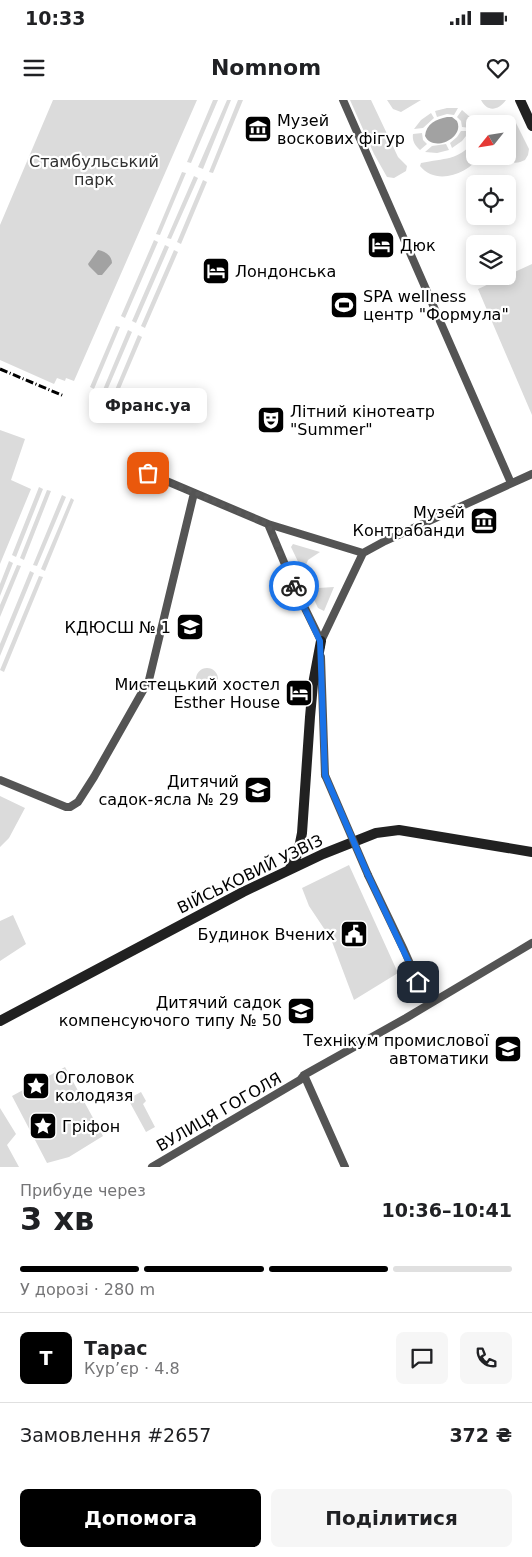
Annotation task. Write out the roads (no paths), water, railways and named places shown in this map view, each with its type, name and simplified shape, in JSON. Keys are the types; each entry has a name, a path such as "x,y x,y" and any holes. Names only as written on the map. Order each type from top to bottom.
{"street":[{"path":"344,100 511,483"},
{"path":"520,100 532,126"},
{"path":"138,469 268,524 363,553"},
{"path":"289,870 298,853 302,833 310,709 320,641 363,553 532,474"},
{"path":"0,780 66,807 70,807 78,802 149,680 194,493"},
{"path":"268,524 320,641 325,775 368,875 428,1004"},
{"name":"ВІЙСЬКОВИЙ УЗВІЗ","path":"0,1021 197,916 289,870 376,833 399,830 532,852"},
{"name":"ВУЛИЦЯ ГОГОЛЯ","path":"152,1167 300,1080 304,1075 532,943"},
{"path":"304,1075 345,1167"}],"railway":[{"path":"0,369 64,396"}],"place":[{"name":"Музей воскових фігур","path":"258,129"},
{"name":"Дюк","path":"381,245"},
{"name":"Лондонська","path":"216,271"},
{"name":"SPA wellness центр \"Формула\"","path":"344,305"},
{"name":"Літний кінотеатр \"Summer\"","path":"271,420"},
{"name":"Франс.уа","path":"148,473"},
{"name":"Музей Контрабанди","path":"484,521"},
{"name":"КДЮСШ № 1","path":"190,627"},
{"name":"Мистецький хостел Esther House","path":"299,693"},
{"name":"Дитячий садок-ясла № 29","path":"258,790"},
{"name":"Будинок Вчених","path":"354,934"},
{"name":"Дитячий садок компенсуючого типу № 50","path":"301,1011"},
{"name":"Технікум промислової автоматики","path":"508,1049"},
{"name":"Оголовок колодязя","path":"36,1086"},
{"name":"Гріфон","path":"43,1126"}],"park label":[{"name":"Стамбульський парк","path":"94,170"}]}
